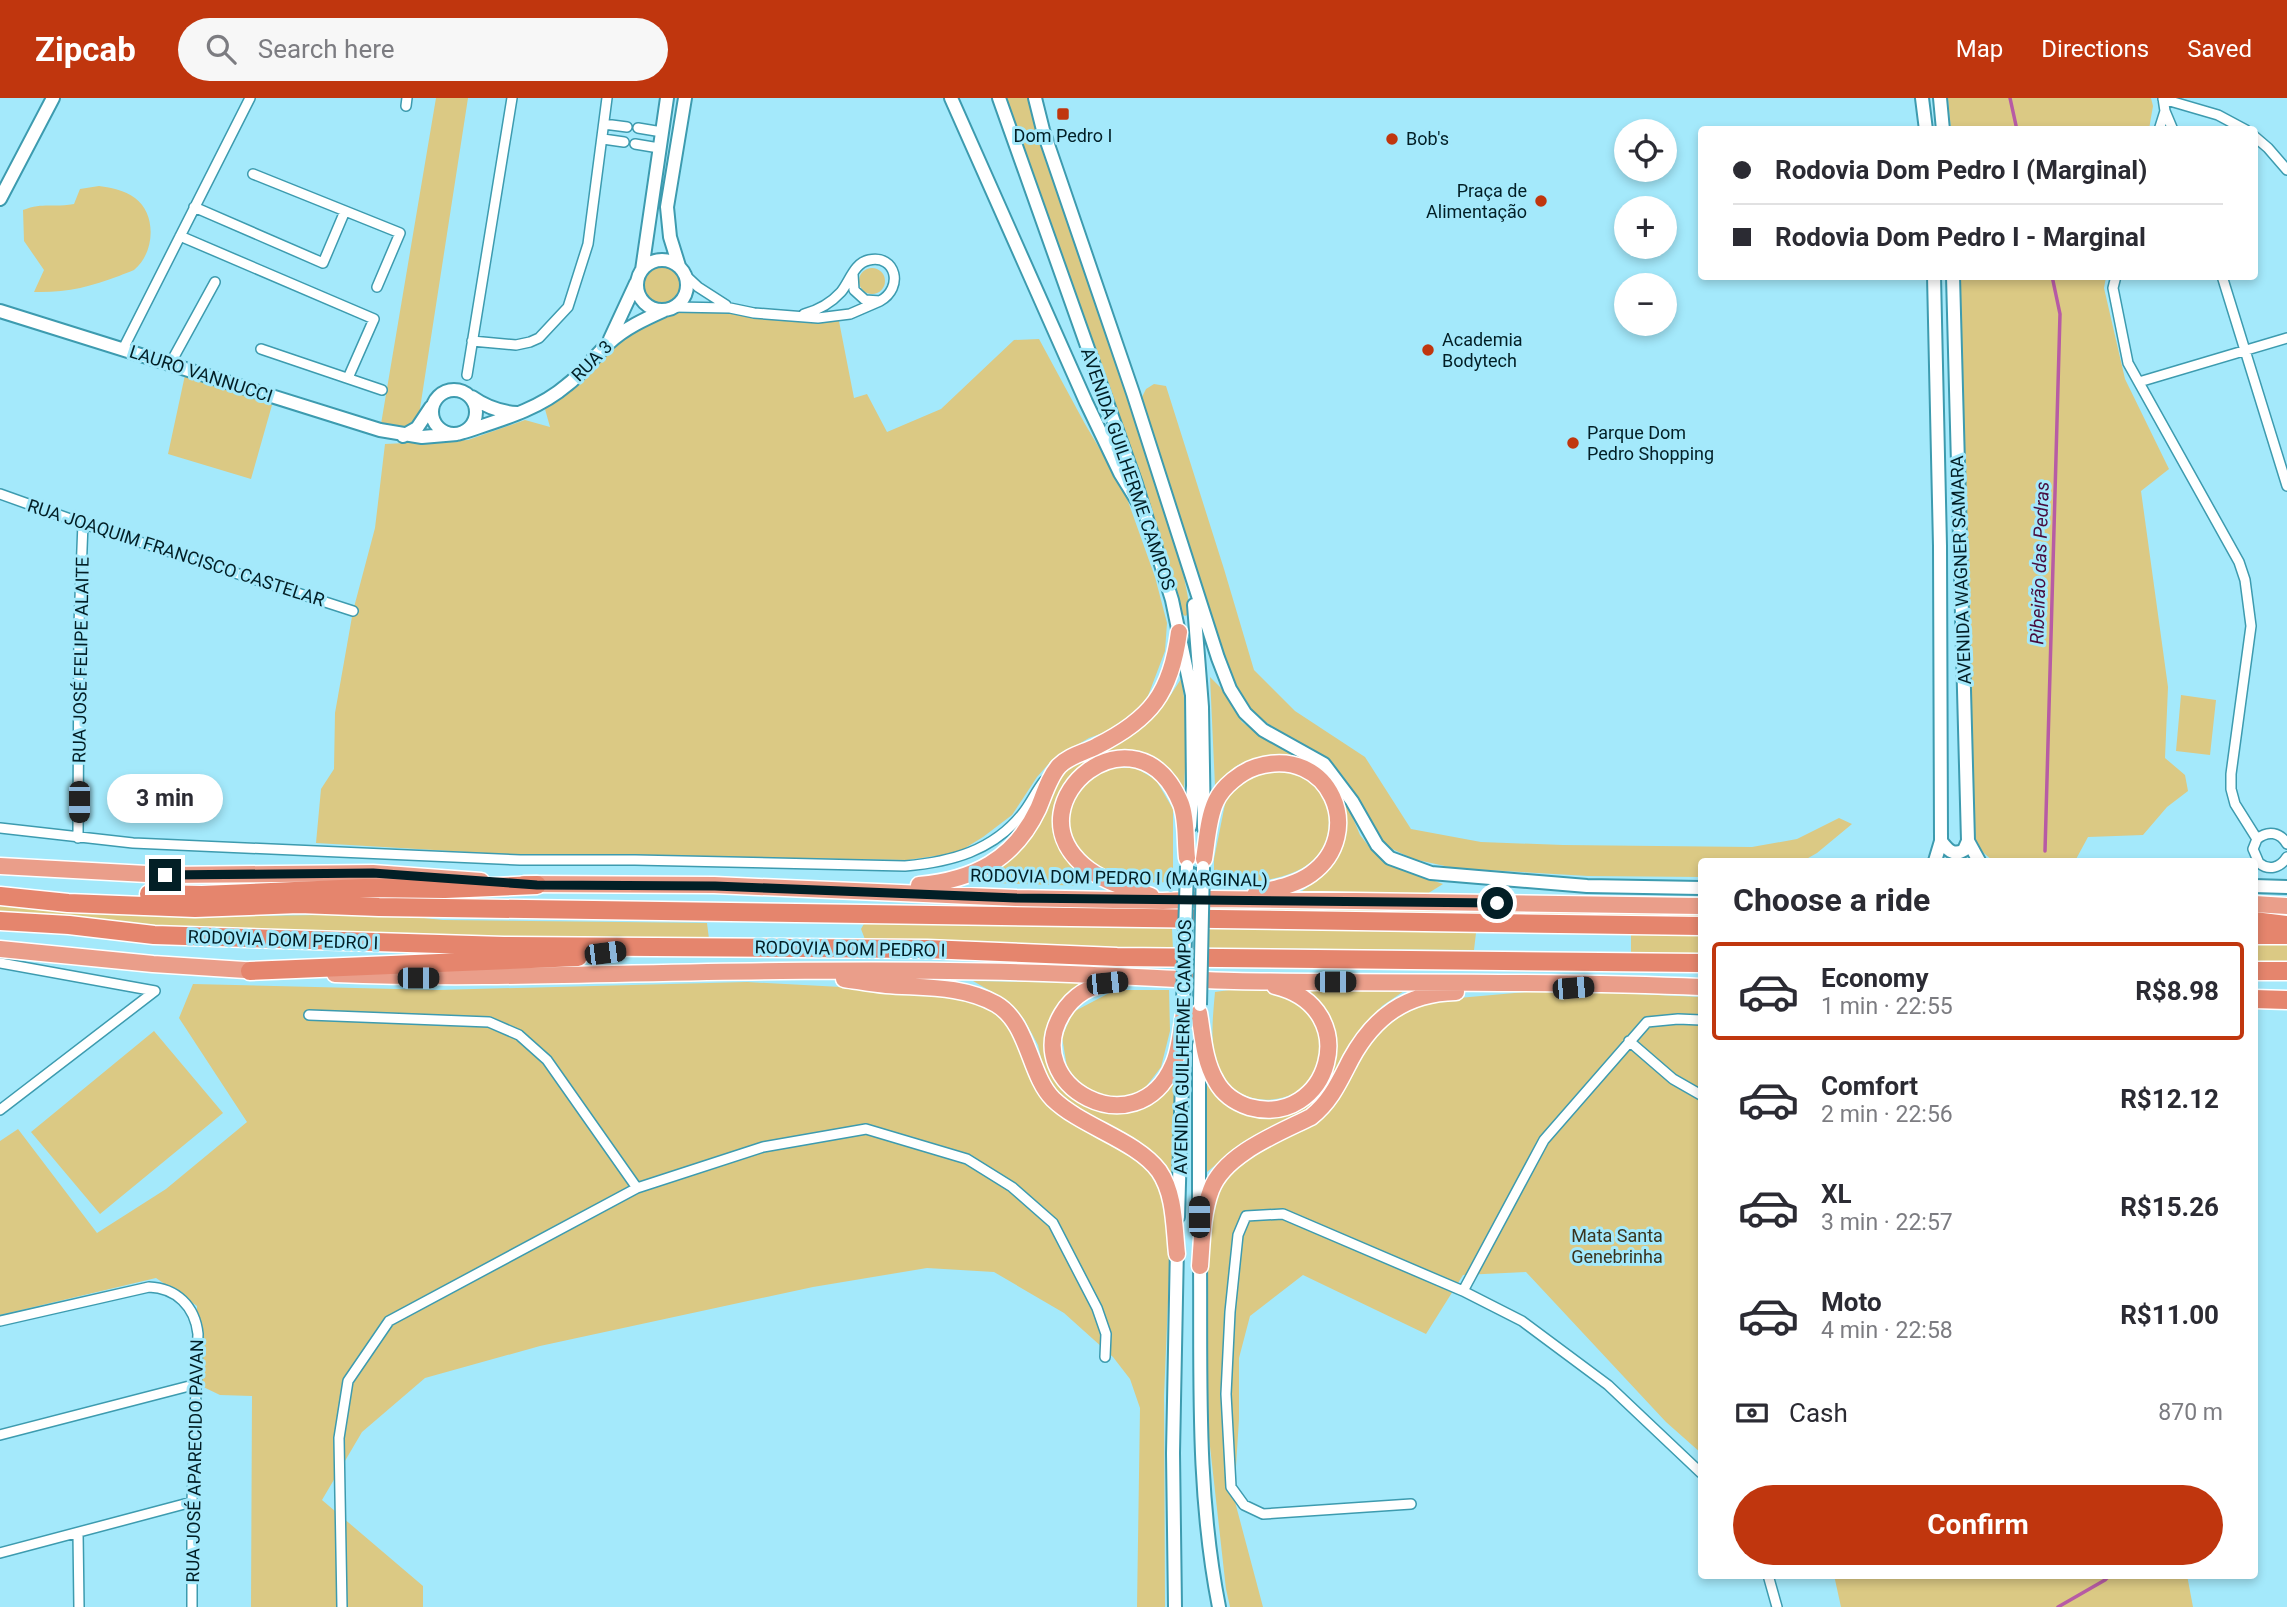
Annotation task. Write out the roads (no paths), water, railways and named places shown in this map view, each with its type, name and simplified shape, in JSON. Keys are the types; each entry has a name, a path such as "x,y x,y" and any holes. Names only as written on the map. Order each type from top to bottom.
{"highway":[{"path":"857,890 948,882 995,862 1014,846 1029,826 1058,767 1073,755 1095,747 1136,724 1155,704 1168,681 1180,632"},
{"path":"1163,901 1094,874 1069,847 1063,831 1062,812 1067,795 1076,781 1091,768 1107,761 1127,759 1144,762 1158,770 1172,787 1182,807 1187,862"},
{"path":"1204,863 1216,800 1229,784 1248,770 1272,762 1292,763 1308,768 1322,779 1331,792 1337,811 1337,835 1328,858 1311,874 1270,890 1212,899"},
{"name":"RODOVIA DOM PEDRO I (MARGINAL)","path":"0,866 165,875 373,873 537,885 715,886 1016,898 1698,906"},
{"path":"0,895 46,890 202,895 364,888 445,889 537,885"},
{"name":"RODOVIA DOM PEDRO I","path":"0,895 79,903 195,908 299,904 393,908 1698,926"},
{"path":"2258,904 2287,906"},
{"name":"RODOVIA DOM PEDRO I","path":"0,921 69,925 154,936 647,948 927,949 1117,957 1698,963"},
{"path":"2258,922 2287,925"},
{"path":"2258,935 2287,935"},
{"path":"250,971 563,959 647,948"},
{"path":"0,949 250,971 458,978 782,971 1068,974 1234,981 1698,987"},
{"path":"782,971 884,985 952,989 978,995 999,1006 1030,1049 1038,1075 1051,1097 1071,1113 1131,1147 1159,1171 1172,1206 1177,1254"},
{"path":"2258,971 2287,971"},
{"path":"1156,978 1093,986 1068,1004 1058,1021 1053,1049 1056,1062 1070,1087 1083,1097 1112,1106 1128,1105 1155,1094 1174,1063 1191,1009"},
{"path":"1191,1009 1208,1066 1229,1098 1238,1104 1266,1110 1293,1104 1310,1092 1321,1078 1329,1042 1322,1019 1305,998 1291,990 1261,983 1234,981"},
{"path":"1200,1266 1206,1208 1218,1177 1239,1156 1321,1109 1331,1098 1369,1034 1391,1010 1421,996 1446,992 1548,990 1622,984"},
{"path":"2258,1002 2287,1002"}],"main road":[{"path":"0,199 53,98"},
{"path":"667,98 637,289 640,298 647,304 669,308 681,301 687,283 670,237 667,207 685,98"},
{"path":"951,98 1086,402 1121,473 1148,518"},
{"name":"AVENIDA GUILHERME CAMPOS","path":"999,98 1148,518 1180,632 1192,695 1193,786 1187,862 1200,1266 1201,1469 1219,1607"},
{"name":"AVENIDA GUILHERME CAMPOS","path":"1035,98 1218,658 1230,689 1245,713 1263,730 1324,764 1353,801 1377,845 1390,858 1431,873 1587,886 1698,888"},
{"path":"1922,98 1926,126"},
{"path":"1940,98 1943,126"},
{"path":"608,343 640,275 648,265 663,260 681,270"},
{"name":"AVENIDA WAGNER SAMARA","path":"1934,280 1940,546 1941,841 1936,858"},
{"name":"AVENIDA WAGNER SAMARA","path":"1953,280 1968,841 1977,858"},
{"name":"RUA 3","path":"403,436 442,437 461,433 520,413 543,402 566,387 588,367 608,343 626,330 669,308"},
{"name":"LAURO VANNUCCI","path":"0,311 403,436"},
{"path":"403,436 423,422 443,392 450,390 458,390 504,412 520,413"},
{"path":"433,404 432,412 437,426 443,431 461,433 474,423 477,416 471,396"},
{"name":"AVENIDA GUILHERME CAMPOS","path":"1175,1607 1173,1453 1177,1254 1191,1009 1204,863 1202,707 1196,615 1184,553"},
{"path":"1941,841 1954,853 1964,850 1968,841"},
{"path":"2258,886 2287,887"}],"street":[{"path":"123,349 250,98"},
{"path":"467,375 512,98"},
{"path":"472,341 516,345 530,342 539,338 568,307 588,244 607,98"},
{"path":"2172,126 2165,111 2163,98 2218,115 2239,126"},
{"path":"2160,126 2165,111"},
{"path":"604,124 627,127"},
{"path":"638,128 662,132"},
{"path":"603,139 624,142"},
{"path":"2258,139 2287,170"},
{"path":"635,144 659,148"},
{"path":"253,174 400,233 377,287"},
{"path":"194,207 323,263 345,211"},
{"path":"180,236 374,319 348,378"},
{"path":"669,308 730,308 778,316 818,317 850,314 880,301 893,291 894,274 883,261 872,259 859,265 833,300 824,307 802,315"},
{"path":"681,270 698,287 730,308"},
{"path":"853,274 852,282 858,296 872,302 880,301"},
{"path":"2115,280 2113,288 2128,363 2239,562 2245,580 2251,626 2231,781 2235,804 2258,839"},
{"path":"2223,280 2287,486"},
{"path":"170,364 215,282"},
{"path":"2139,382 2287,338"},
{"path":"261,349 382,390"},
{"name":"RUA JOAQUIM FRANCISCO CASTELAR","path":"0,494 353,611"},
{"name":"RUA JOSÉ FELIPE ALAITE","path":"78,838 79,625 83,523"},
{"path":"0,828 147,843 520,860 905,866 940,863 958,858 998,838 1025,811 1037,790 1058,767"},
{"path":"2249,858 2258,839 2269,833 2286,838"},
{"path":"2253,849 2257,858"},
{"path":"2258,861 2268,867 2278,866 2287,857"},
{"path":"0,963 155,991 0,1110"},
{"path":"309,1015 489,1022 519,1035 547,1060 637,1188"},
{"path":"1463,1291 1544,1140 1629,1041 1647,1022 1698,1020"},
{"path":"1629,1041 1673,1079 1698,1093"},
{"path":"342,1607 339,1438 346,1392 348,1381 389,1321 637,1188 763,1147 866,1129 967,1159 1012,1187 1053,1223 1097,1308 1106,1334 1105,1357"},
{"path":"1411,1504 1263,1514 1244,1505 1231,1487 1226,1394 1231,1291 1238,1235 1246,1216 1283,1214 1463,1291 1522,1321 1608,1385 1698,1470"},
{"name":"RUA JOSÉ APARECIDO PAVAN","path":"0,1321 141,1287 163,1288 182,1299 195,1318 198,1334 192,1502 192,1607"},
{"path":"0,1435 197,1384"},
{"path":"0,1553 192,1502"},
{"path":"78,1533 79,1607"},
{"path":"1770,1579 1777,1607"}],"waterway":[{"name":"Ribeirão das Pedras","path":"2010,98 2016,126"},
{"name":"Ribeirão das Pedras","path":"2045,851 2060,314 2053,280"},
{"name":"Ribeirão das Pedras","path":"2058,1607 2106,1579"}],"place":[{"name":"Dom Pedro I","path":"1063,114"},
{"name":"Bob's","path":"1392,139"},
{"name":"Praça de Alimentação","path":"1541,201"},
{"name":"Academia Bodytech","path":"1428,350"},
{"name":"Parque Dom Pedro Shopping","path":"1573,443"}],"park label":[{"name":"Mata Santa Genebrinha","path":"1617,1246"}]}
